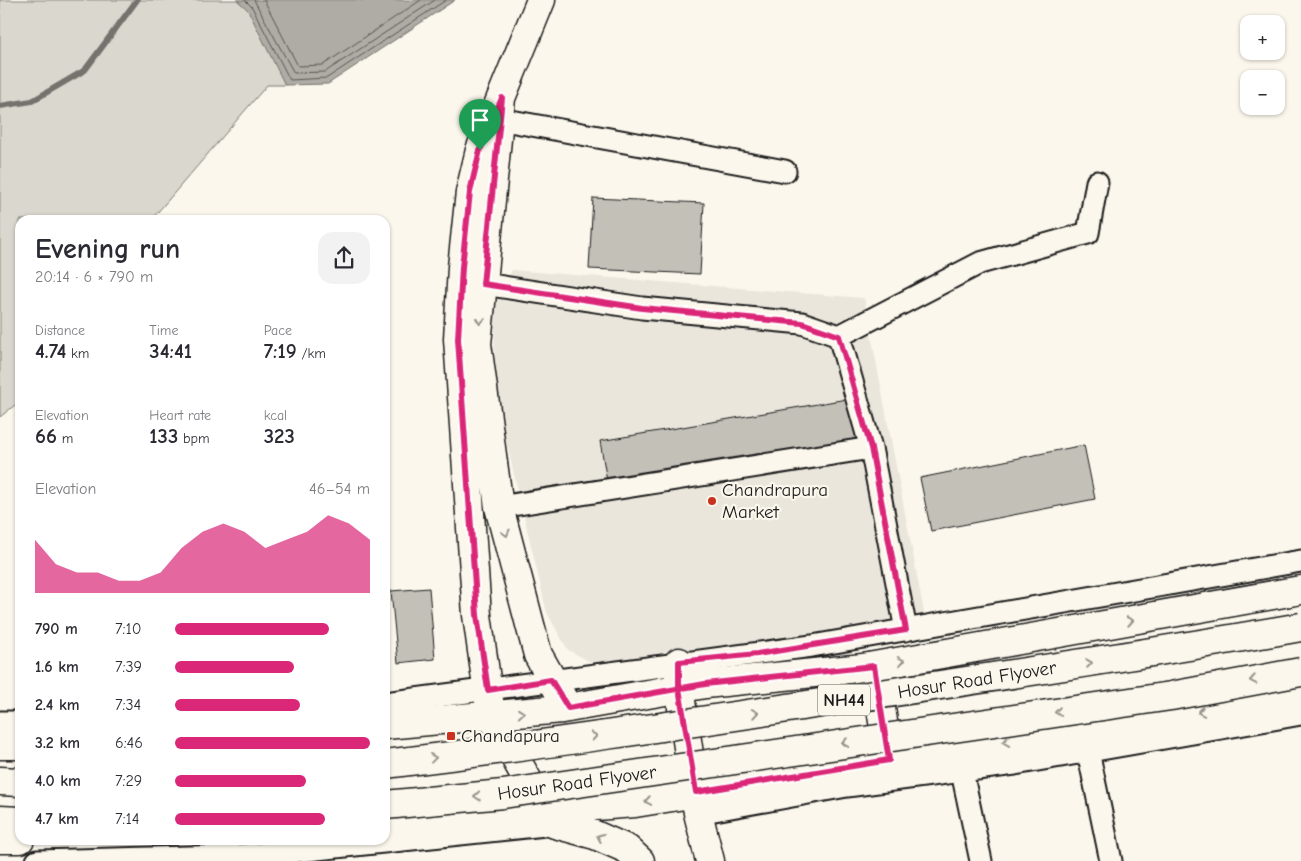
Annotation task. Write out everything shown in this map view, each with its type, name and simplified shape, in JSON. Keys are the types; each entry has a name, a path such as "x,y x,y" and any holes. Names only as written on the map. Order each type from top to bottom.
{"main road":[{"path":"541,0 500,108 480,150 470,192 462,267 458,339 477,615 489,703 550,816 627,849 640,861"},
{"path":"500,108 477,344 498,507 538,655 568,708"},
{"path":"390,724 489,703 568,708 679,675 874,666 1301,590"},
{"name":"Hosur Road Flyover","path":"390,763 489,752 728,717 1133,656 1301,628"},
{"path":"874,666 889,760"},
{"name":"Hosur Road Flyover","path":"390,804 532,790 1171,696 1301,672"},
{"path":"679,675 697,802 710,861"},
{"path":"390,822 550,816 635,803 697,802 889,760 960,760 1179,716 1301,695"},
{"path":"0,745 15,745"},
{"path":"0,781 15,782"},
{"path":"0,820 15,821"},
{"path":"0,839 15,839"}],"street":[{"path":"500,108 785,171"},
{"path":"483,284 642,308 802,323 839,336 980,263 1088,232 1097,182"},
{"path":"839,336 871,448 906,630"},
{"path":"498,507 871,448"},
{"path":"390,703 489,703 551,680 679,675 757,654 1301,561"},
{"path":"697,802 847,786 960,760 1088,751 1301,714"},
{"path":"0,722 15,722"},
{"path":"1088,751 1111,861"},
{"path":"960,760 981,861"},
{"path":"390,838 550,816"},
{"path":"37,861 226,858 339,845"}],"shaded area":[{"path":"0,0 250,0 256,4 285,85 267,85 155,215 15,215 15,405 0,417"},
{"name":"Chandrapura Market","path":"512,270 864,298 926,623 600,667 568,650 547,613 494,390 495,303"}],"water":[{"path":"237,0 455,0 328,84 285,85 248,10"}],"building":[{"path":"593,198 704,203 700,274 589,269"},
{"path":"853,398 860,438 607,481 600,441"},
{"path":"1084,445 1095,499 931,531 920,478"},
{"path":"429,588 435,659 398,663 391,591"}],"waterway":[{"path":"0,106 32,101 85,70 137,0"}],"place":[{"name":"Chandrapura Market","path":"712,501"},
{"name":"Chandapura","path":"451,736"}],"route":[{"path":"480,150 470,192 462,267 458,339 477,615 488,690 551,680 568,708 679,688 705,684 874,666 889,760 696,792 679,688 679,662 757,654 906,630 871,448 839,336 802,323 642,308 483,284 502,98 480,150"}]}
